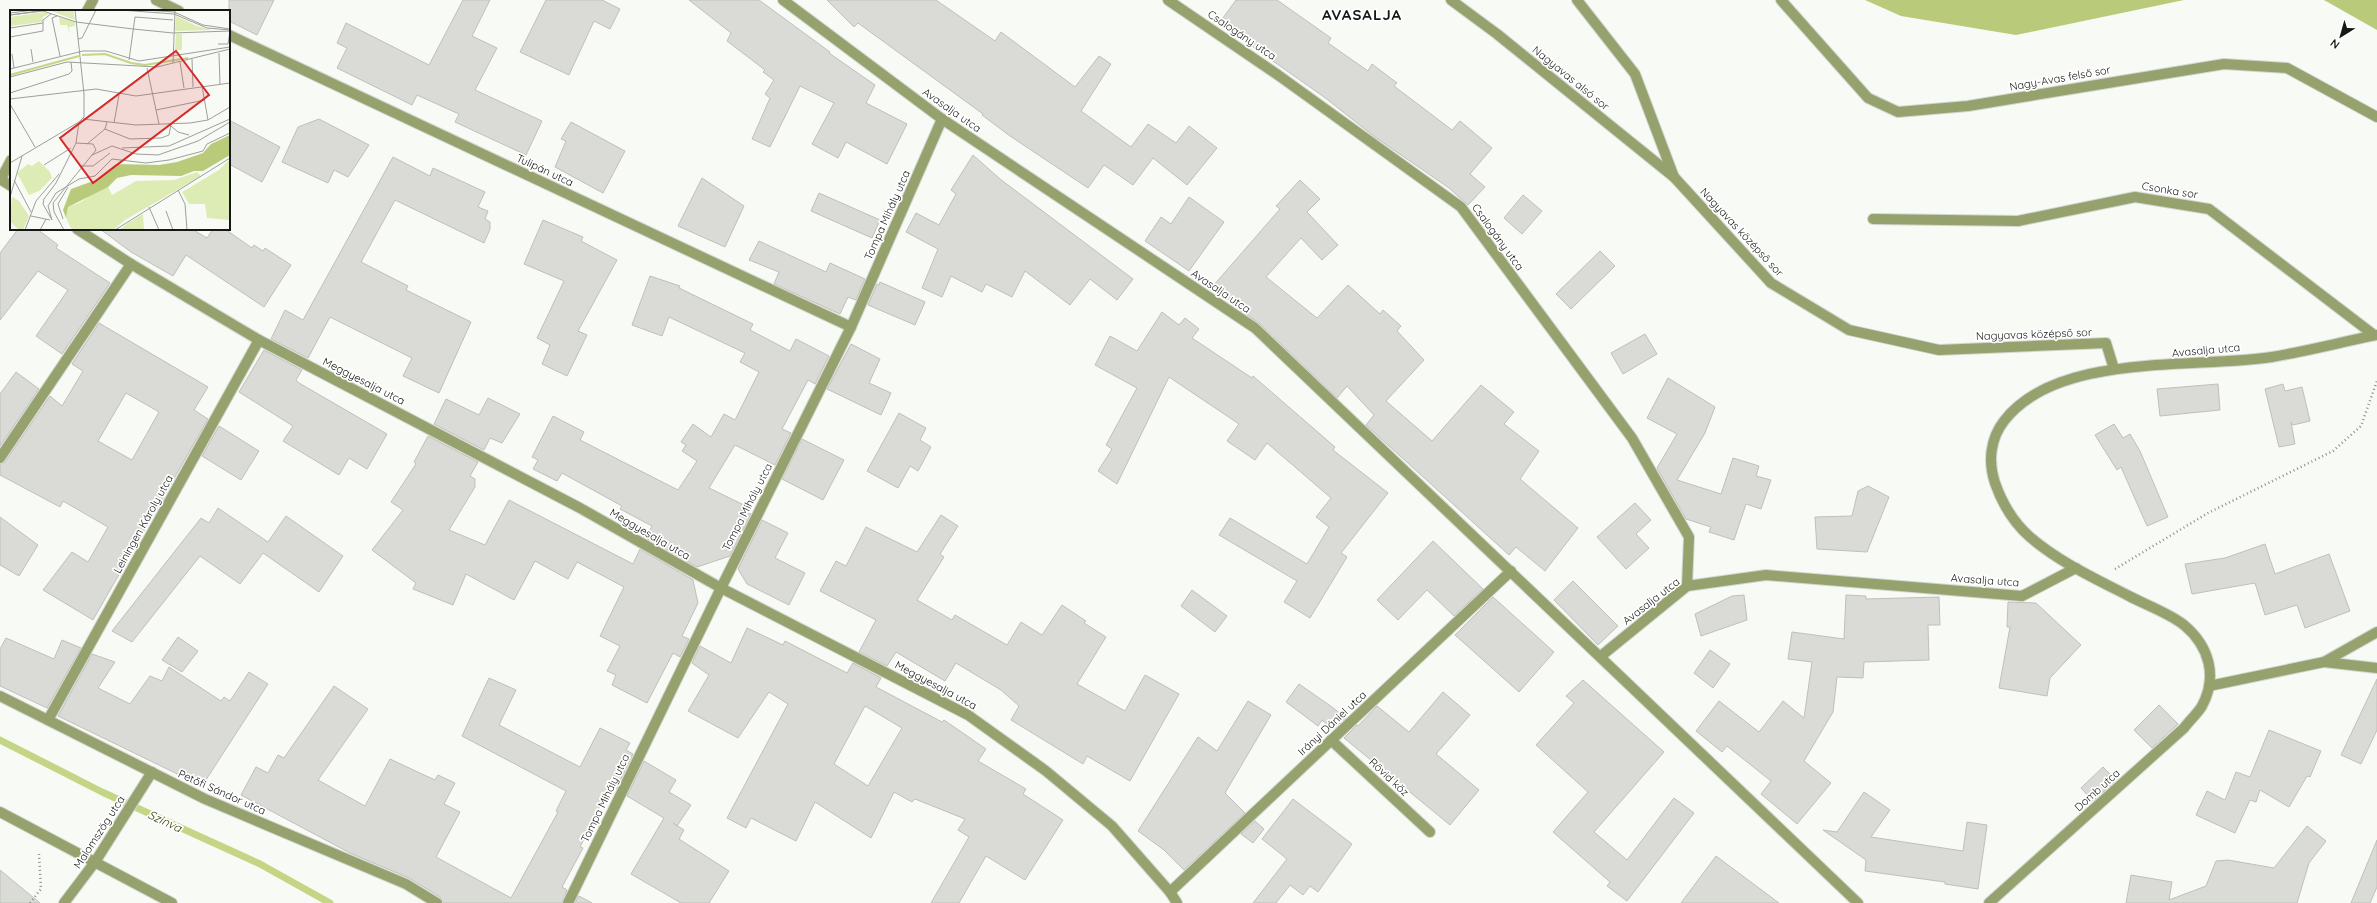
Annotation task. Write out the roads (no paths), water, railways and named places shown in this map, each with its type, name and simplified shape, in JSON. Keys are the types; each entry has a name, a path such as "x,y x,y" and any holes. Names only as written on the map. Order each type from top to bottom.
{"street":[{"path":"88,10 93,0"},
{"path":"156,0 177,10"},
{"name":"Avasalja utca","path":"783,0 942,119 1255,328 1601,656 1858,903"},
{"name":"Csalogány utca","path":"1168,0 1278,75 1461,207 1632,438 1689,537 1687,586"},
{"name":"Nagyavas alsó sor","path":"1451,0 1497,34 1674,177"},
{"name":"Nagyavas középső sor","path":"1578,0 1635,74 1674,177 1772,283 1849,330 1939,350 2106,343 2114,369"},
{"name":"Nagy-Avas felső sor","path":"1781,0 1868,98 1898,112 1968,106 2224,64 2287,68 2377,117"},
{"name":"Tulipán utca","path":"230,34 851,327"},
{"name":"Tompa Mihály utca","path":"568,903 720,588 851,327 942,119"},
{"path":"10,162 1,179 10,185"},
{"name":"Csonka sor","path":"1873,219 2018,221 2135,197 2209,209 2376,335"},
{"name":"Meggyesalja utca","path":"79,230 131,264 259,340 580,508 720,588 968,715 1046,771 1112,826 1170,892 1177,903"},
{"path":"0,458 131,264"},
{"name":"Avasalja utca","path":"1601,656 1687,586 1766,575 2022,596 2076,568 2030,537 2002,504 1992,474 1990,449 2002,422 2021,402 2065,379 2114,369 2272,357 2376,335"},
{"name":"Leiningen Károly utca","path":"48,720 259,340"},
{"name":"Domb utca","path":"1989,903 2184,728 2202,706 2209,686 2210,662 2200,642 2183,624 2076,568"},
{"name":"Irányi Dániel utca","path":"1170,892 1511,571"},
{"path":"2209,686 2324,662 2377,632"},
{"path":"2324,662 2377,668"},
{"name":"Petőfi Sándor utca","path":"0,696 205,799 406,884 437,903"},
{"name":"Rövid köz","path":"1331,740 1430,832"},
{"name":"Malomszög utca","path":"64,903 95,862 152,772"},
{"path":"0,812 172,903"}],"waterway":[{"name":"Szinva","path":"0,740 102,792 260,864 330,903"}],"district":[{"name":"AVASALJA","path":"1362,14"}]}
